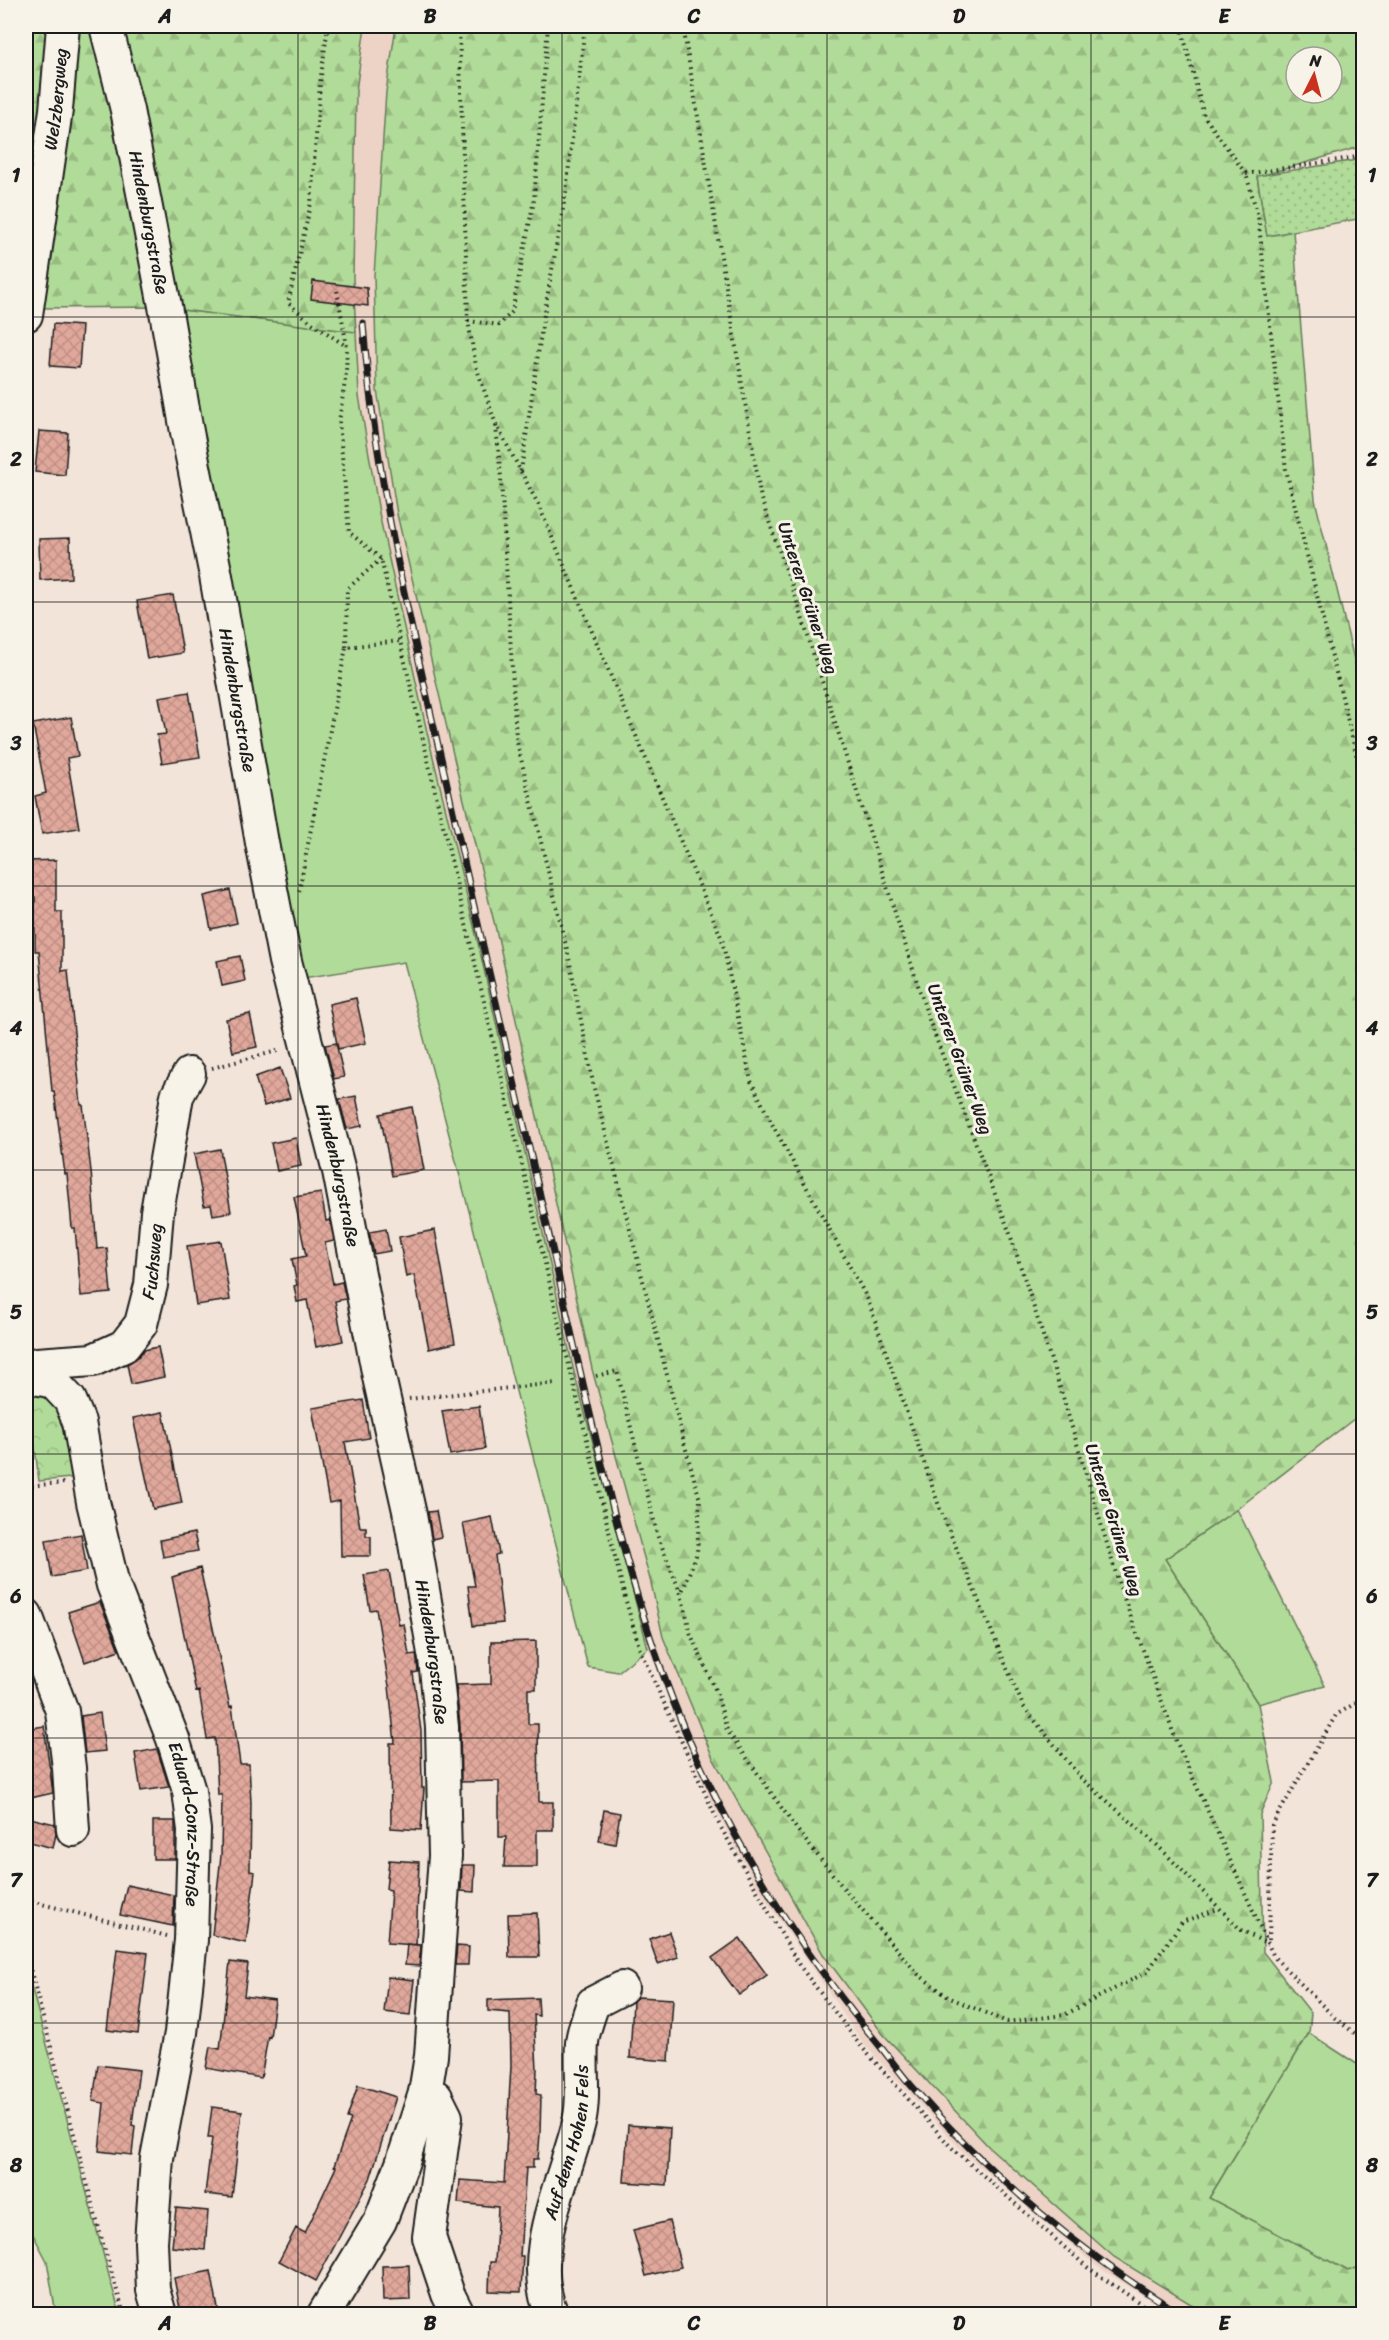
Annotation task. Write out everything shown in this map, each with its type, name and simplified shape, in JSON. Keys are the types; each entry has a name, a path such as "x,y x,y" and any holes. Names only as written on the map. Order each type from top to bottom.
{"street":[{"name":"Welzbergweg","path":"26,315 56,110 63,26"},
{"name":"Hindenburgstraße","path":"106,26 127,110 165,306 285,961 339,1171 384,1401 416,1548 435,1659 442,1727 445,1856 431,2056 425,2093 402,2164 380,2221 324,2314"},
{"name":"Fuchsweg","path":"26,1369 37,1364 93,1360 124,1346 141,1324 151,1285 158,1212 177,1096 189,1074"},
{"name":"Eduard-Conz-Straße","path":"26,1376 53,1382 70,1400 79,1422 89,1481 113,1585 172,1739 189,1791 194,1830 191,1940 182,2033 157,2158 151,2242 153,2290 160,2314"},
{"path":"26,1615 62,1711 73,1830"},
{"name":"Auf dem Hohen Fels","path":"552,2314 544,2299 543,2257 551,2214 580,2120 582,2040 593,2003 622,1988"},
{"path":"425,2093 436,2097 446,2117 429,2237 448,2294 458,2314"}],"path":[{"path":"328,26 320,83 311,203 288,303 347,347"},
{"path":"459,26 468,321 476,366 495,422 539,506 722,939 751,1081 868,1299 940,1509 1023,1706 1081,1778 1155,1843 1241,1930 1269,1944 1272,1825 1336,1715 1364,1698"},
{"path":"468,321 499,325 512,312 534,200 548,26"},
{"path":"521,471 543,320 566,192 585,26"},
{"name":"Unterer Grüner Weg","path":"683,26 761,499 793,589 928,1017 1009,1231 1062,1394 1120,1587 1177,1743 1274,1957 1337,2020 1364,2040"},
{"path":"1181,26 1204,116 1246,174 1257,216 1286,470 1364,786"},
{"path":"1246,174 1364,156"},
{"path":"337,291 347,347 346,374 339,422 349,532 381,559 625,1598 640,1650 718,1824 800,1965 860,2045 951,2147 1087,2267 1156,2314"},
{"path":"495,422 501,478 516,738 569,958 602,1122 700,1500 698,1552 681,1594"},
{"path":"299,893 346,647 347,589 381,559"},
{"path":"346,647 400,641"},
{"path":"189,1074 305,1044"},
{"path":"596,1376 617,1371 658,1537 681,1594 691,1635 716,1692 727,1730 798,1831 918,1974 948,1997 1007,2022 1064,2015 1147,1972 1182,1922 1218,1909"},
{"path":"384,1401 556,1383"},
{"path":"26,1486 89,1481"},
{"path":"26,1900 172,1938"},
{"path":"26,1953 102,2240 124,2314"}],"shaded area":[{"path":"365,26 397,26 386,92 374,276 377,390 397,514 447,733 499,942 592,1369 651,1583 663,1637 823,1954 883,2034 989,2147 1114,2257 1207,2314 1172,2314 1095,2265 964,2153 863,2043 755,1884 711,1801 648,1648 574,1372 479,947 427,732 379,518 359,396 353,278 356,91"}],"green space":[{"path":"26,26 365,26 356,91 353,278 356,332 159,307 37,308 26,345"},
{"path":"396,26 1363,26 1363,146 1257,177 1267,235 1293,231 1315,500 1363,696 1363,1412 1237,1509 1165,1559 1258,1704 1274,1782 1260,1814 1263,1952 1311,2013 1309,2033 1209,2198 1348,2271 1363,2266 1363,2314 1207,2314 1114,2257 989,2147 883,2034 823,1954 713,1758 663,1637 651,1583 592,1369 499,942 397,514 377,390 374,276 386,92"},
{"path":"1363,159 1363,218 1267,236 1257,176"},
{"path":"159,307 356,332 359,396 380,518 427,732 479,947 574,1372 648,1648 618,1672 588,1667 404,962 278,982"},
{"path":"44,1390 63,1405 81,1477 39,1481 28,1392"},
{"path":"1237,1509 1325,1686 1258,1704 1165,1559"},
{"path":"26,1967 120,2314 56,2314 47,2261 26,2221"},
{"path":"1309,2033 1363,2068 1363,2266 1348,2271 1209,2198"}],"building":[{"path":"313,281 367,288 368,306 311,299"},
{"path":"53,324 82,326 79,368 50,366"},
{"path":"39,431 68,433 65,475 35,472"},
{"path":"70,538 71,578 40,580 39,539"},
{"path":"173,595 183,653 147,659 137,601"},
{"path":"189,692 200,757 162,763 157,735 166,734 159,697"},
{"path":"71,717 78,756 67,758 79,828 42,834 35,796 46,793 33,724"},
{"path":"56,860 56,912 62,912 62,971 68,970 81,1105 83,1105 91,1171 97,1249 107,1248 111,1293 81,1296 75,1228 72,1228 67,1174 65,1174 54,1091 52,1091 39,951 35,951 35,897 29,898 29,861"},
{"path":"230,890 237,923 211,929 204,896"},
{"path":"240,956 245,981 222,986 217,961"},
{"path":"356,998 366,1043 338,1049 329,1004"},
{"path":"250,1014 257,1047 233,1052 226,1019"},
{"path":"336,1043 344,1077 334,1079 325,1045"},
{"path":"280,1068 290,1098 264,1106 255,1077"},
{"path":"356,1096 362,1126 347,1129 339,1099"},
{"path":"412,1107 424,1170 392,1176 380,1114"},
{"path":"296,1138 301,1166 277,1171 271,1143"},
{"path":"220,1149 231,1212 213,1215 211,1205 204,1206 194,1154"},
{"path":"321,1193 326,1221 330,1220 334,1241 325,1243 333,1284 342,1282 346,1299 335,1301 343,1341 316,1347 307,1300 297,1302 294,1286 297,1285 292,1259 306,1256 294,1197"},
{"path":"386,1229 390,1251 374,1254 369,1232"},
{"path":"435,1230 455,1343 429,1349 414,1275 406,1277 399,1237"},
{"path":"221,1241 230,1300 196,1305 187,1246"},
{"path":"158,1347 164,1377 131,1384 127,1364 144,1350"},
{"path":"363,1400 369,1438 345,1442 360,1527 366,1527 366,1536 371,1536 371,1556 341,1556 340,1501 329,1503 312,1408"},
{"path":"479,1406 485,1449 450,1455 442,1411"},
{"path":"163,1412 182,1503 153,1509 133,1418"},
{"path":"436,1511 441,1537 432,1539 428,1512"},
{"path":"492,1517 499,1554 495,1555 503,1623 473,1626 468,1586 475,1586 463,1523"},
{"path":"194,1533 198,1551 163,1557 160,1540"},
{"path":"81,1534 87,1571 52,1577 46,1540"},
{"path":"200,1568 230,1707 232,1706 240,1764 249,1764 250,1871 255,1872 246,1943 212,1935 221,1856 222,1795 218,1795 215,1738 207,1739 199,1691 196,1692 172,1577"},
{"path":"389,1571 399,1625 404,1624 409,1655 416,1654 417,1661 418,1672 413,1673 421,1731 422,1788 424,1788 421,1830 391,1828 390,1743 395,1743 389,1686 376,1609 370,1610 364,1575"},
{"path":"100,1602 119,1650 85,1662 68,1612"},
{"path":"536,1641 536,1689 528,1689 528,1724 538,1724 539,1802 553,1802 553,1830 537,1830 537,1867 504,1867 506,1837 499,1837 499,1781 461,1782 460,1726 456,1685 491,1684 491,1642"},
{"path":"100,1713 105,1751 85,1753 81,1716"},
{"path":"44,1726 53,1793 26,1799 26,1729"},
{"path":"157,1749 169,1787 141,1791 135,1753"},
{"path":"604,1810 620,1813 615,1844 599,1841"},
{"path":"26,1817 55,1824 56,1834 53,1848 26,1841"},
{"path":"153,1821 175,1821 175,1859 153,1859"},
{"path":"389,1860 419,1862 416,1945 387,1943 391,1890 386,1889"},
{"path":"462,1865 475,1865 474,1892 461,1891"},
{"path":"127,1885 174,1895 173,1926 120,1915"},
{"path":"537,1913 539,1957 509,1957 508,1914"},
{"path":"669,1932 678,1957 658,1964 649,1939"},
{"path":"740,1938 767,1975 739,1995 712,1958"},
{"path":"407,1944 421,1945 419,1966 405,1965"},
{"path":"457,1946 469,1947 468,1965 455,1965"},
{"path":"117,1949 148,1953 138,2034 107,2030"},
{"path":"230,1962 248,1964 244,1996 275,2000 261,2078 206,2068 210,2047 220,2049"},
{"path":"388,1977 414,1980 410,2015 384,2012"},
{"path":"638,1997 673,1999 669,2061 630,2058 633,2001"},
{"path":"538,1998 539,2016 534,2015 536,2094 541,2095 540,2134 538,2159 533,2159 533,2168 526,2168 520,2256 523,2256 521,2292 489,2291 490,2262 495,2262 498,2207 458,2203 460,2180 504,2183 511,2066 510,2013 488,2011 488,2000"},
{"path":"98,2065 139,2070 132,2125 135,2126 132,2155 99,2151 104,2103 93,2101"},
{"path":"358,2085 396,2097 370,2179 316,2281 279,2261 296,2228 305,2233 336,2167 334,2166 351,2119 347,2118"},
{"path":"212,2107 242,2111 232,2197 205,2194 212,2138 208,2138"},
{"path":"628,2125 670,2128 667,2185 624,2182"},
{"path":"176,2208 208,2211 205,2250 172,2247"},
{"path":"669,2221 681,2267 646,2276 633,2230"},
{"path":"409,2265 410,2300 383,2301 382,2266"},
{"path":"211,2271 219,2314 181,2314 174,2278"}],"railway":[{"path":"363,323 376,440 396,555 483,948 613,1509 649,1633 682,1724 727,1820 781,1912 842,1998 906,2080 976,2155 1041,2213 1109,2267 1181,2314"}]}
